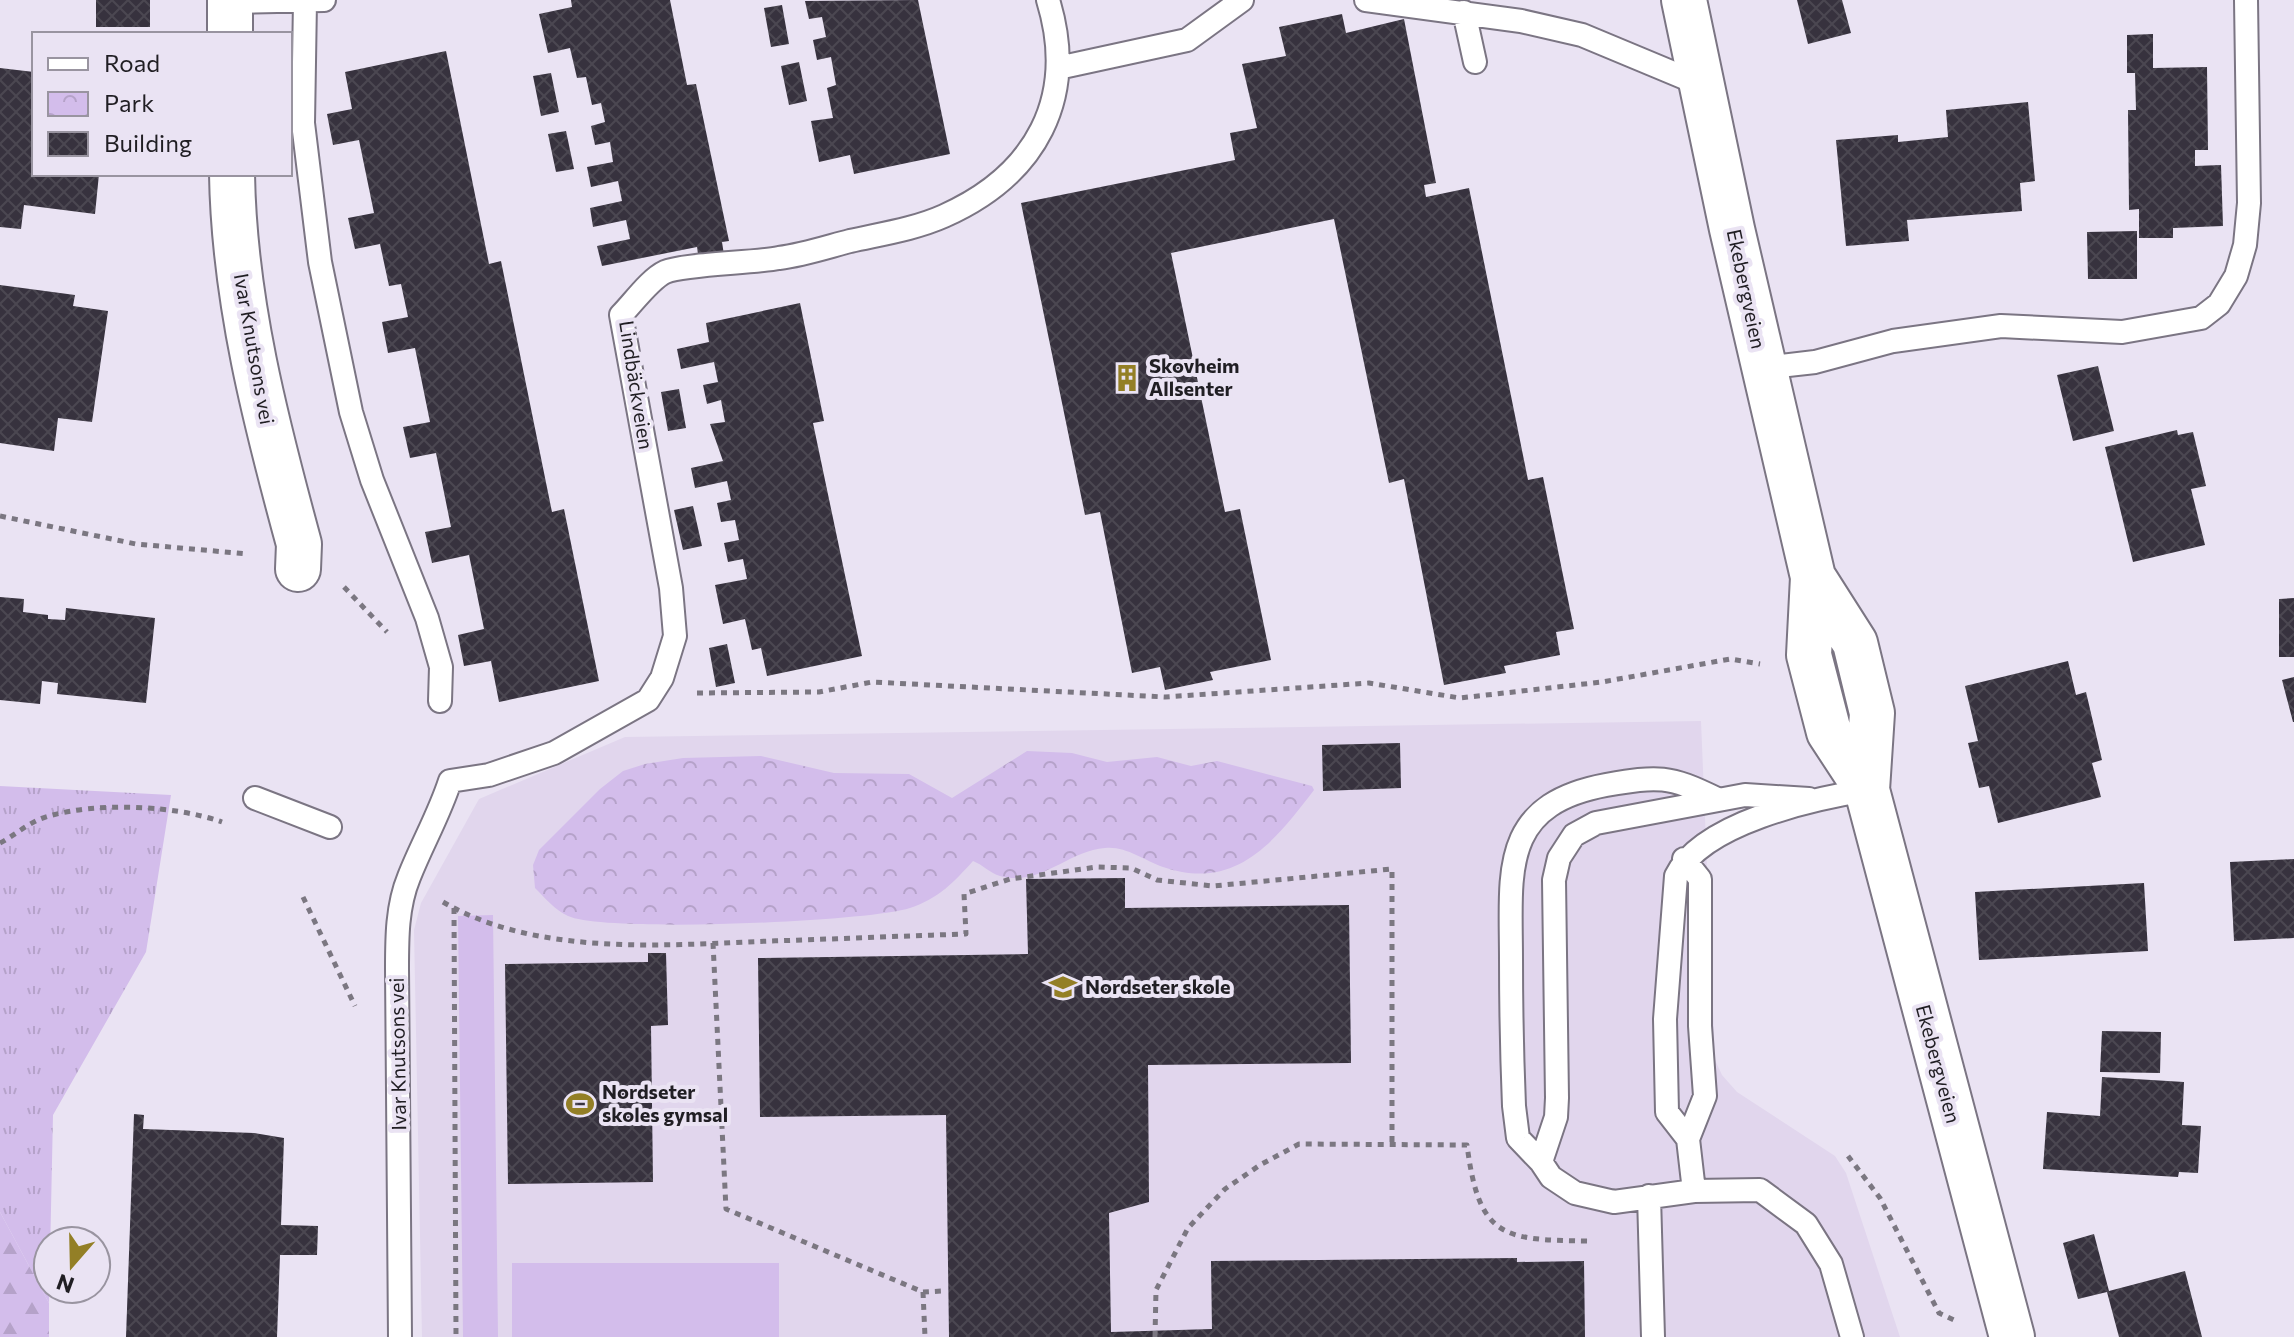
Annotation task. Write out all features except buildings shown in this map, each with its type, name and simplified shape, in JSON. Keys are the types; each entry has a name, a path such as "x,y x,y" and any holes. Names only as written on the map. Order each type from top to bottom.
{"main road":[{"name":"Ekebergveien","path":"1684,0 1763,368 1813,577 1809,655 1817,688 1829,732 1867,790 2012,1337"},
{"name":"Ivar Knutsons vei","path":"232,176 233,227 259,397 299,544 298,569"}],"lane":[{"path":"230,12 324,0"},
{"name":"Lindbäckveien","path":"648,700 662,678 675,636 671,588 621,315 664,272 782,258 941,217 982,196 1010,173 1034,146 1052,109 1058,68 1056,27 1048,0"},
{"path":"1058,68 1187,40 1242,0"},
{"path":"1366,0 1464,12 1582,35 1702,85"},
{"path":"1763,368 1827,359 1893,341 2001,326 2122,332 2201,318 2219,304 2236,276 2245,245 2249,203 2246,0"},
{"path":"305,1 303,123 320,262 351,412 372,480 427,618 441,667 440,701"},
{"path":"1464,12 1475,62"},
{"name":"Ivar Knutsons vei","path":"400,1337 396,1042 398,920 408,878 439,817 450,781 489,775 554,753 648,700"},
{"path":"1717,799 1666,778 1576,791 1545,807 1520,842 1509,892 1514,1106 1518,1138 1551,1177 1575,1193 1614,1202 1694,1191 1760,1190 1806,1224 1831,1264 1852,1337"},
{"path":"1541,1162 1556,1117 1554,880 1559,858 1574,835 1596,823 1717,799 1745,795 1809,799 1867,790"},
{"path":"255,798 330,827"},
{"path":"1688,1139 1667,1112 1665,1019 1673,891 1684,859 1725,833 1809,799"},
{"path":"1684,859 1700,879 1700,1026 1705,1096 1688,1139 1694,1191"},
{"path":"1649,1196 1653,1337"}],"path":[{"path":"0,516 136,544 251,555"},
{"path":"648,700 685,693 819,692 872,682 1165,697 1369,683 1460,698 1602,682 1730,659 1771,666"},
{"path":"0,843 26,825 51,815 122,809 174,809 233,826"},
{"path":"408,878 454,908 506,930 584,941 713,943 966,934 964,894 1010,879 1097,867 1131,868 1157,880 1213,886 1392,869 1392,1143"},
{"path":"303,897 337,961 358,1011 378,1037 396,1042"},
{"path":"454,908 456,1337"},
{"path":"713,943 726,1209 923,1292 943,1291"},
{"path":"1155,1337 1156,1290 1188,1228 1225,1189 1299,1144 1467,1145 1477,1198 1491,1221 1508,1235 1531,1240 1602,1241"},
{"path":"1848,1156 1880,1198 1939,1313 1948,1320 1959,1320"},
{"path":"923,1292 925,1337"}],"shaded area":[{"name":"Nordseter skole","path":"1701,721 1715,1060 1722,1075 1737,1092 1835,1156 1846,1173 1900,1337 422,1337 414,930 421,903 479,799 625,737"}],"green space":[{"path":"1027,751 1072,753 1107,762 1157,757 1191,766 1217,761 1312,786 1314,790 1284,827 1251,857 1233,867 1212,873 1189,873 1163,867 1113,848 1078,855 1028,877 996,875 973,861 937,895 910,908 844,918 737,924 592,921 568,916 550,904 535,888 533,865 539,850 600,789 623,771 645,764 683,758 761,756 834,773 909,774 952,798"},
{"path":"0,786 171,795 146,952 53,1115 51,1225 32,1225 32,1271 0,1212"},
{"path":"493,915 498,1337 463,1337 458,916"},
{"path":"0,1212 32,1271 32,1305 49,1305 49,1337 0,1337"},
{"path":"512,1263 779,1263 779,1337 512,1337"}],"place":[{"name":"Skovheim Allsenter","path":"1127,378"},
{"name":"Nordseter skole","path":"1063,987"},
{"name":"Nordseter skoles gymsal","path":"580,1104"}]}
